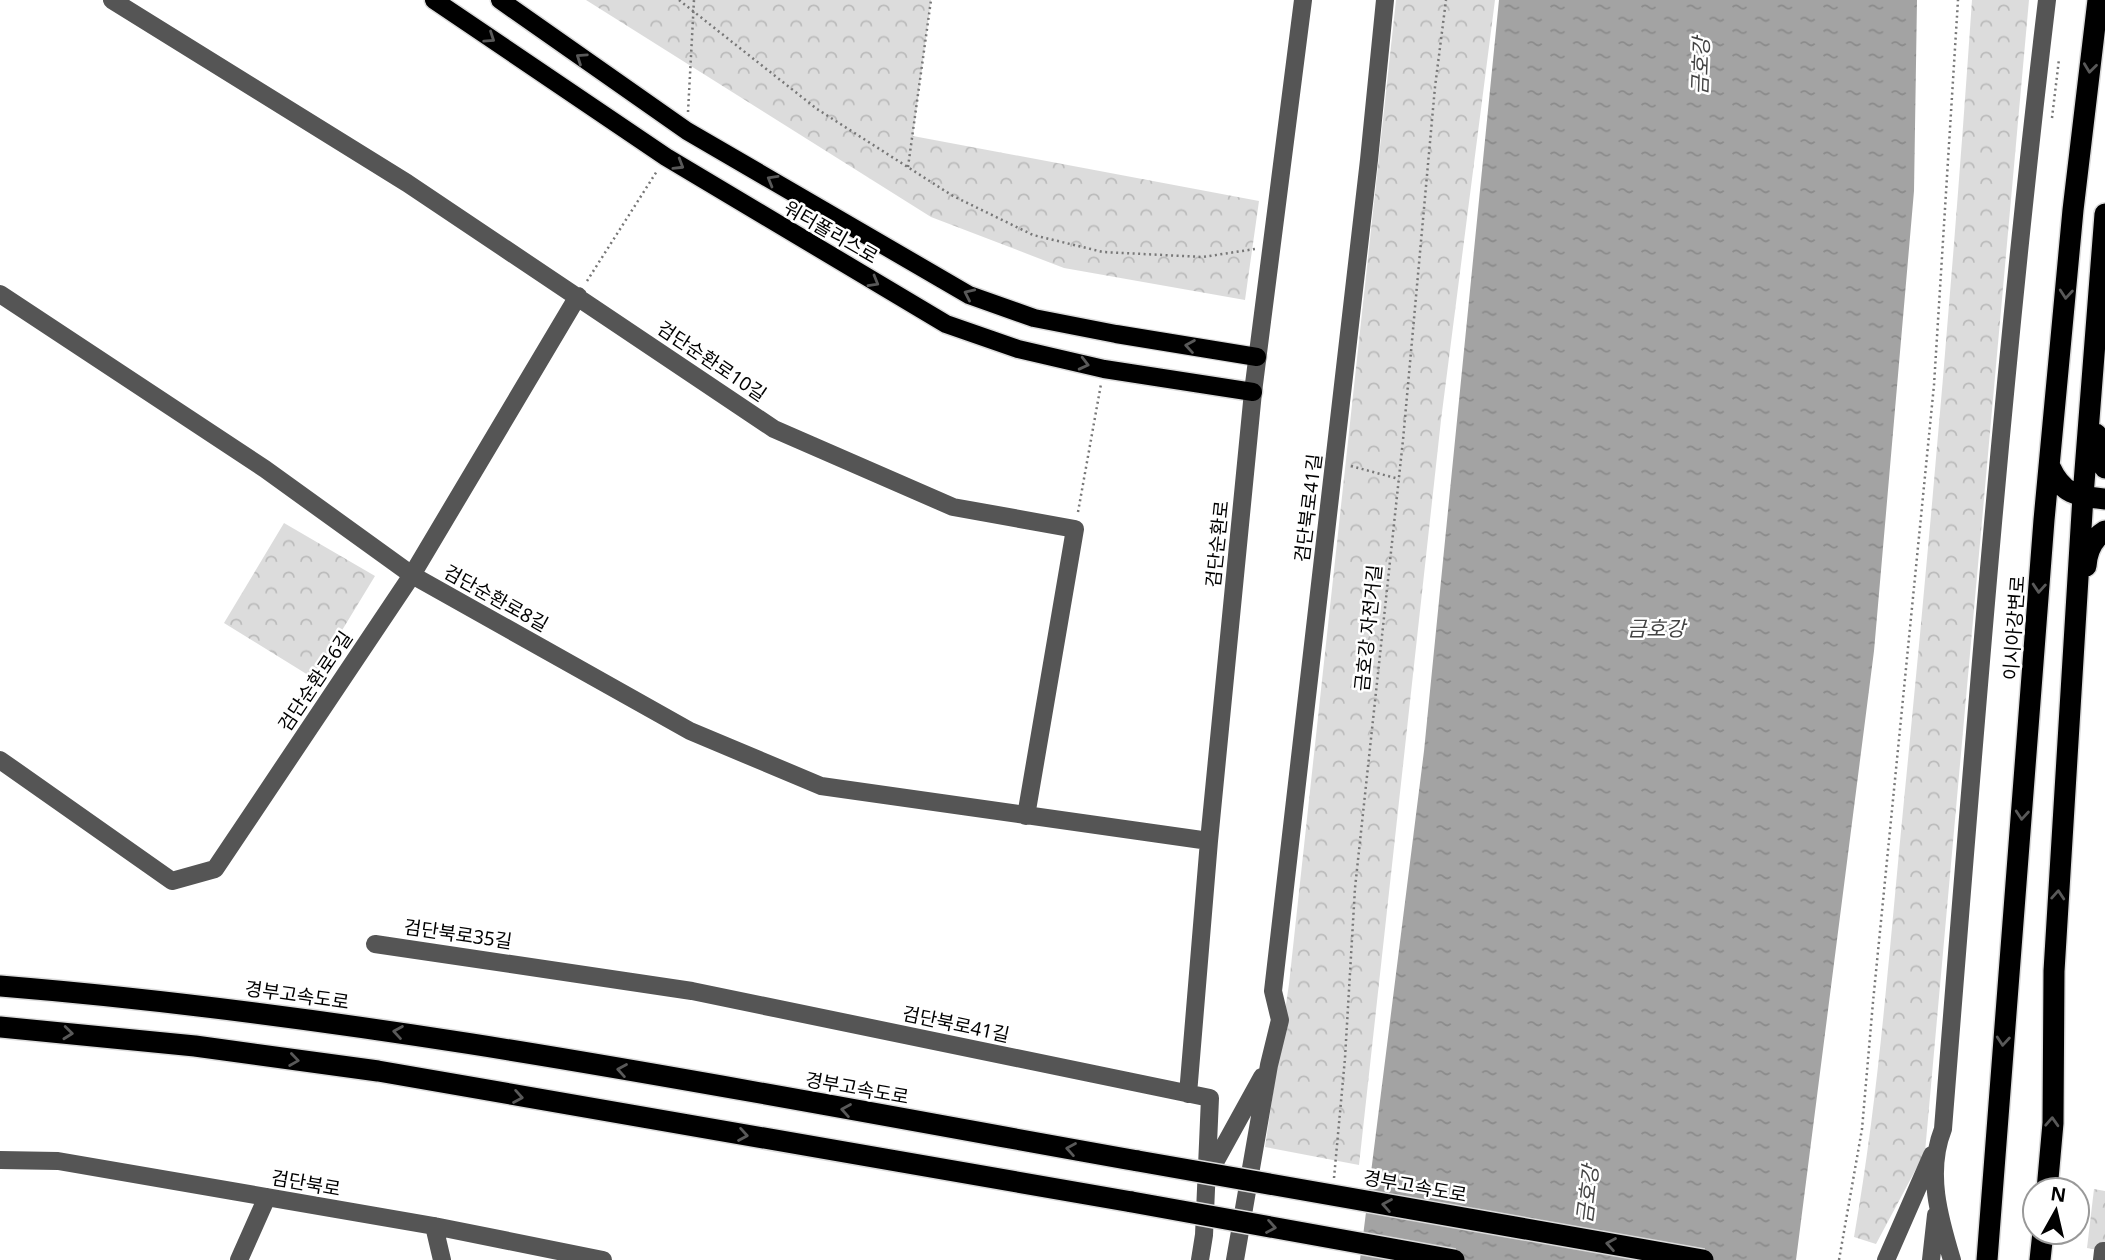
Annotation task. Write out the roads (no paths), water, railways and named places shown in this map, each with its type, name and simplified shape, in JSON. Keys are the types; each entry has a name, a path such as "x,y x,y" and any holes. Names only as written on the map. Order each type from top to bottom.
{"highway":[{"name":"이시아강변로","path":"1987,1260 2044,520 2073,210 2098,0"},
{"path":"2048,1176 2053,1123 2054,971 2083,496 2105,214"},
{"path":"2096,321 2101,347 2095,449 2105,468"},
{"path":"2050,467 2062,488 2083,496 2105,499"},
{"path":"2044,520 2059,504 2070,498 2083,496"},
{"path":"2073,653 2081,635 2087,551 2098,535 2105,531"},
{"name":"경부고속도로","path":"0,986 274,1014 405,1033 1703,1260"},
{"path":"0,1027 195,1046 378,1071 1454,1260"}],"main road":[{"name":"워터폴리스로","path":"434,0 666,157 946,324 1018,349 1104,369 1253,392"},
{"name":"워터폴리스로","path":"500,0 687,131 969,295 1034,318 1257,357"}],"street":[{"name":"검단순환로10길","path":"112,0 407,183 774,429 953,507 1075,529 1026,816"},
{"name":"검단순환로","path":"1188,1094 1209,841 1253,392 1303,0"},
{"name":"검단북로41길","path":"1269,1065 1280,1020 1273,992 1369,160 1384,0"},
{"path":"1886,1260 1943,1129 1979,668 2028,162 2047,0"},
{"name":"검단순환로8길","path":"0,295 265,469 412,575 690,731 821,786 1209,841"},
{"name":"검단순환로6길","path":"0,760 172,881 215,869 412,575 578,296"},
{"name":"검단북로35길","path":"375,944 534,967"},
{"name":"검단북로41길","path":"534,967 692,991 1209,1098 1204,1235 1200,1260"},
{"path":"1206,1178 1269,1065"},
{"path":"1235,1260 1269,1065"},
{"path":"1931,1260 1937,1209 1935,1149"},
{"name":"검단북로","path":"0,1160 58,1161 434,1226 603,1260"},
{"path":"239,1260 267,1197"},
{"path":"1937,1209 1952,1260"},
{"path":"434,1226 442,1260"},
{"path":"2102,1260 2105,1251"}],"water":[{"name":"금호강","path":"1499,0 1917,0 1914,191 1874,651 1796,1260 1360,1260 1424,751"}]}
